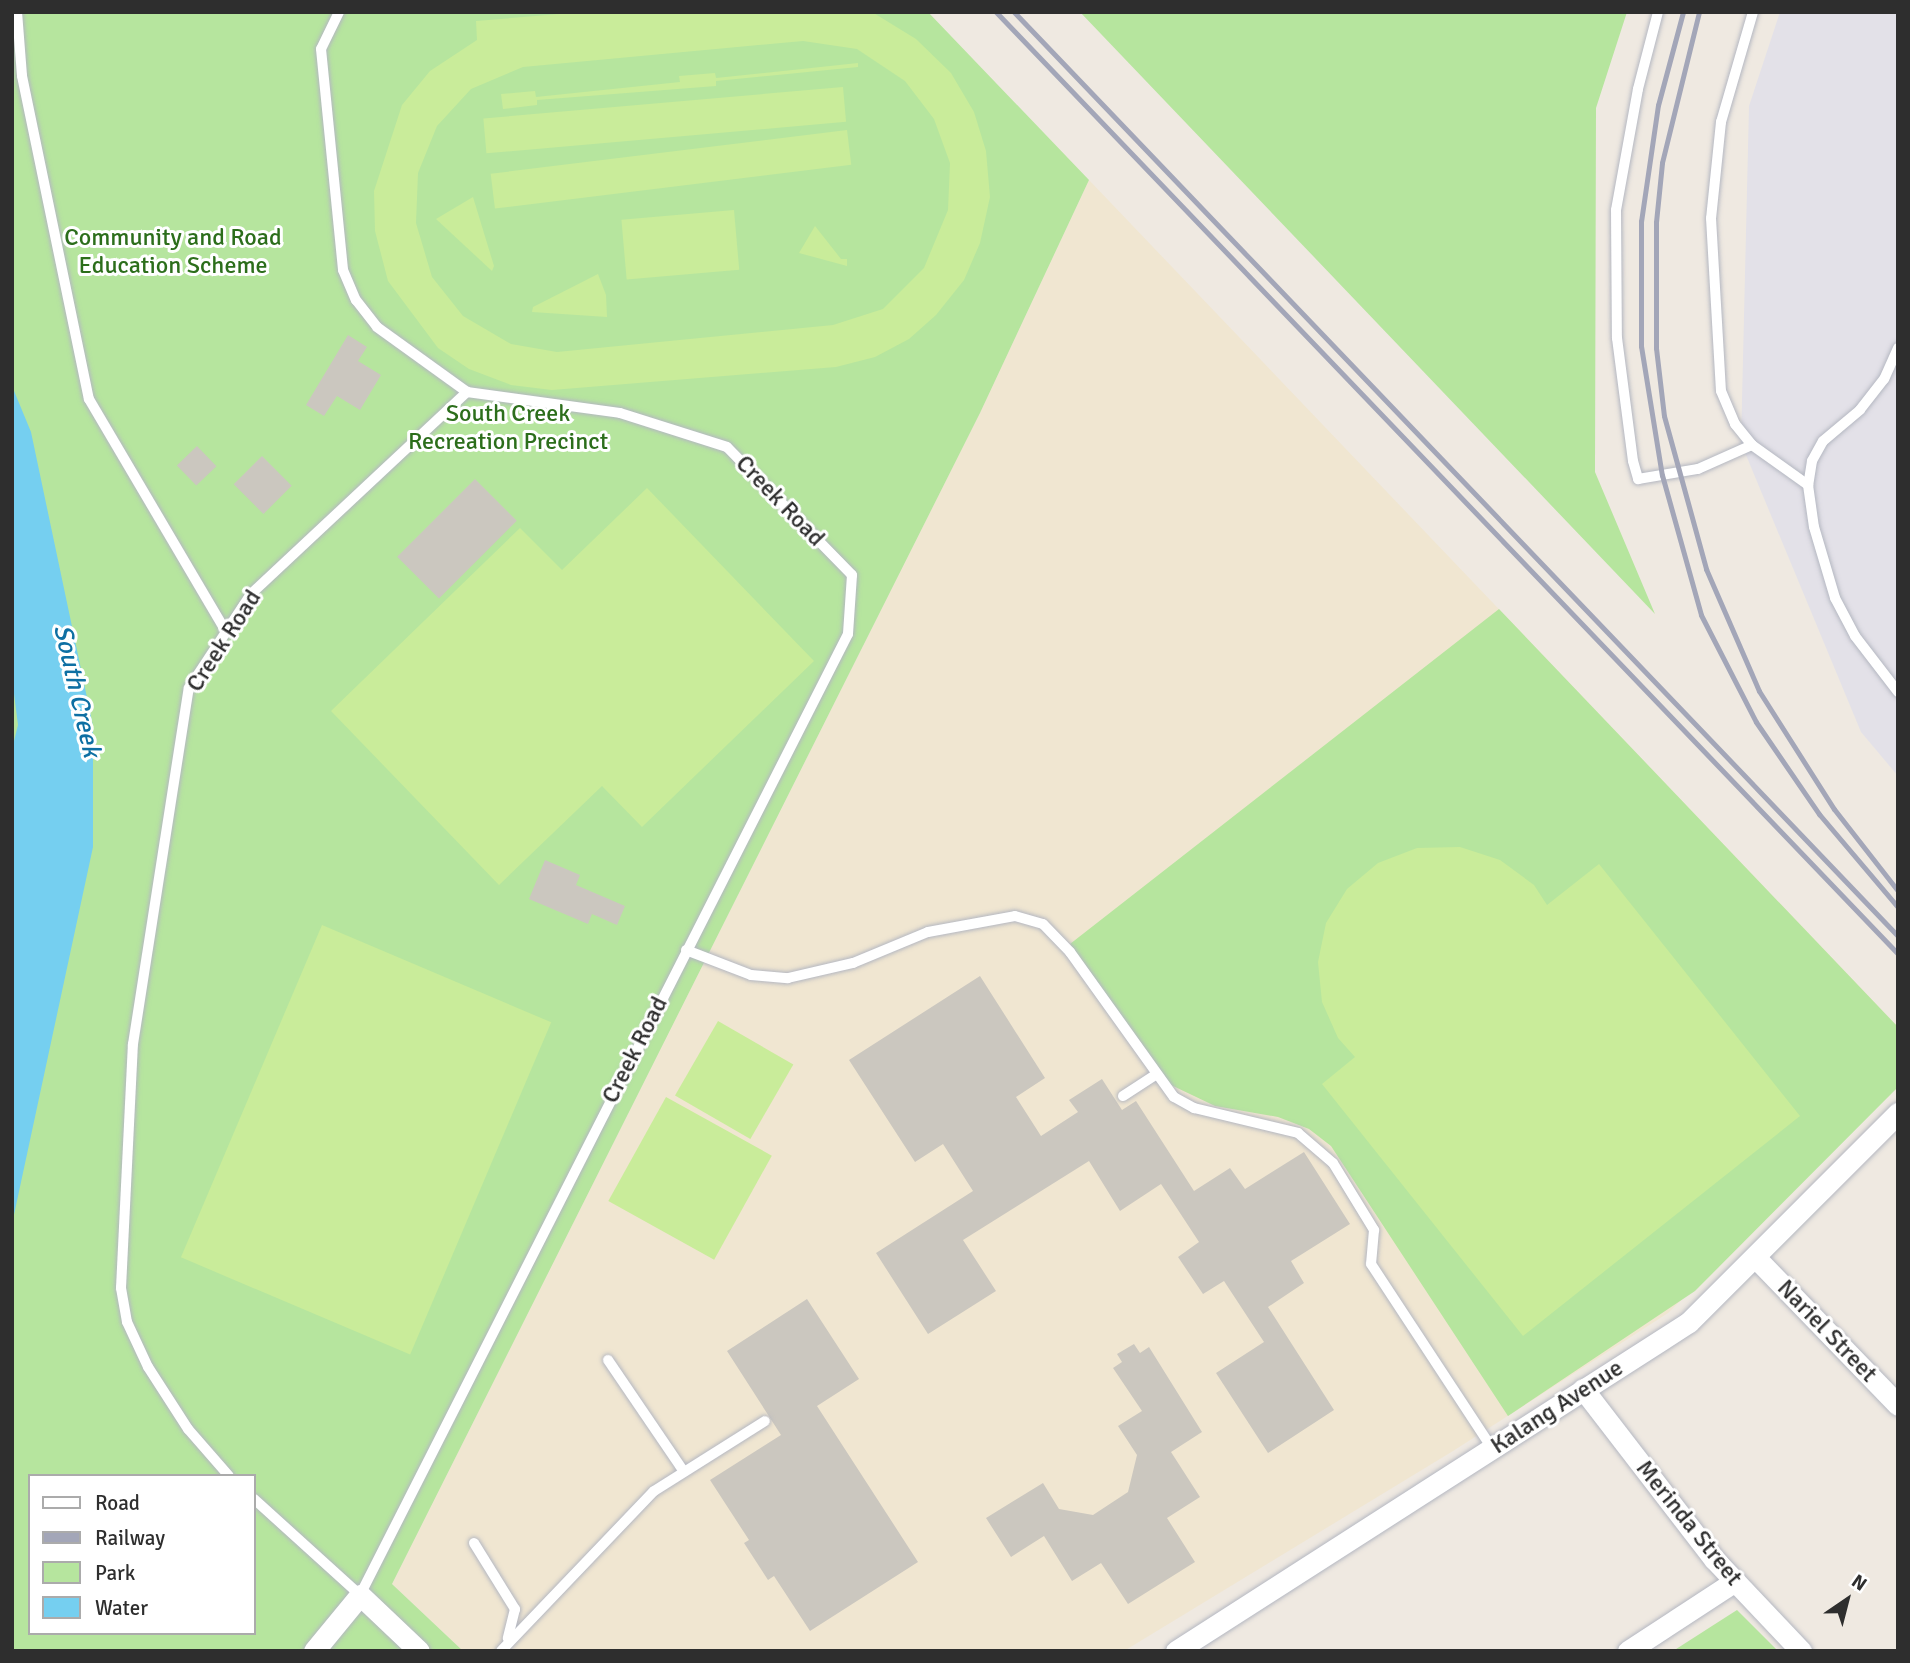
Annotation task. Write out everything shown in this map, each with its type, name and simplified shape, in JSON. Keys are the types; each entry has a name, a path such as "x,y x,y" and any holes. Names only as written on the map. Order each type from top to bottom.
{"street":[{"name":"Kalang Avenue","path":"1176,1651 1689,1322 1756,1258 1898,1113"},
{"name":"Nariel Street","path":"1756,1258 1898,1405"},
{"name":"Merinda Street","path":"1583,1389 1735,1581 1801,1651"},
{"path":"1628,1651 1735,1581"},
{"name":"Creek Road","path":"314,1651 360,1595"},
{"path":"360,1595 419,1651"}],"lane":[{"path":"17,12 22,76 89,399 226,632"},
{"path":"340,12 321,49 343,270 356,300 377,327 467,392"},
{"path":"1658,12 1633,112 1616,210 1617,338 1633,461 1638,479 1698,469 1752,445"},
{"path":"1753,12 1721,122 1711,218 1721,391 1735,424 1752,445 1808,485"},
{"path":"1898,348 1884,379 1860,410 1823,441 1812,461 1808,485 1814,527 1835,598 1855,636 1898,692"},
{"name":"Creek Road","path":"227,1474 188,1429 148,1367 127,1322 121,1288 133,1044 189,688 250,594 467,392 620,413 727,447 852,575 848,634 360,1595"},
{"path":"686,950 751,975 788,978 853,963 928,932 1015,916 1043,924 1070,952 1155,1075 1174,1097 1194,1108 1276,1124 1298,1133 1333,1163 1374,1230 1371,1264 1492,1448"},
{"path":"1124,1096 1155,1075"},
{"path":"608,1360 684,1472"},
{"path":"502,1650 654,1491 765,1420"},
{"path":"256,1501 360,1595"},
{"path":"474,1543 515,1609 514,1626 502,1650"}],"shaded area":[{"path":"1780,12 1898,12 1898,776 1861,732 1741,443 1749,106"},
{"path":"1089,180 1898,1027 1898,1087 1668,1313 1453,1451 1124,1651 463,1651 392,1584 980,413"}],"green space":[{"name":"South Creek Recreation Precinct","path":"12,12 928,12 1089,180 980,413 392,1584 463,1651 12,1651"},
{"path":"583,12 872,12 916,39 951,73 974,112 986,151 990,197 980,243 964,280 936,315 909,339 875,357 836,367 552,390 511,385 469,369 438,348 388,281 375,231 374,191 402,105 430,71 477,40 476,21","holes":["803,41 857,49 905,81 934,119 950,163 948,210 924,268 883,309 833,325 557,352 511,344 463,316 432,277 416,223 418,173 437,126 471,89 523,67"]},
{"path":"1080,12 1627,12 1596,108 1595,472 1655,614"},
{"path":"858,63 858,67 716,81 716,86 537,100 537,105 503,109 501,94 535,91 536,97 680,82 679,76 715,73 716,78"},
{"path":"843,87 846,122 486,153 483,118"},
{"path":"847,130 851,165 495,208 491,174"},
{"path":"473,197 494,266 492,271 436,219"},
{"path":"734,210 739,270 627,280 621,220"},
{"path":"815,226 841,259 847,259 847,266 799,253"},
{"path":"598,274 606,295 607,317 532,312 533,307"},
{"path":"647,488 814,661 642,827 602,786 499,885 331,711 520,528 562,570"},
{"path":"1499,609 1898,1027 1898,1087 1695,1291 1508,1416 1331,1146 1309,1129 1278,1117 1215,1106 1171,1085 1070,944"},
{"path":"1460,847 1500,860 1534,885 1547,905 1599,864 1800,1116 1523,1336 1322,1084 1355,1057 1338,1038 1322,1002 1318,962 1326,923 1347,889 1378,863 1417,848"},
{"path":"322,925 551,1022 410,1355 181,1257"},
{"path":"718,1021 793,1064 750,1139 675,1095"},
{"path":"666,1097 772,1156 714,1260 608,1201"},
{"path":"1737,1610 1778,1651 1673,1651"}],"water":[{"name":"South Creek","path":"12,386 31,432 93,726 93,847 12,1224 12,749 18,725 12,678"}],"building":[{"path":"348,335 367,347 358,361 381,375 360,410 337,396 324,416 306,405"},
{"path":"197,446 216,466 196,486 177,465"},
{"path":"262,456 292,486 263,514 234,484"},
{"path":"475,479 517,521 439,599 397,557"},
{"path":"545,860 580,875 576,885 625,906 617,925 592,914 588,924 529,899"},
{"path":"980,976 1045,1078 1016,1097 1041,1136 1078,1112 1069,1100 1102,1079 1122,1110 1136,1101 1194,1191 1230,1168 1245,1189 1304,1152 1350,1224 1291,1261 1304,1283 1268,1307 1334,1410 1268,1453 1216,1373 1264,1342 1224,1281 1203,1294 1178,1257 1199,1242 1161,1184 1120,1211 1089,1161 963,1240 996,1291 928,1334 876,1253 973,1191 943,1144 915,1162 849,1060"},
{"path":"807,1299 859,1379 817,1406 918,1562 810,1631 774,1576 768,1580 744,1543 749,1540 710,1480 781,1435 727,1351"},
{"path":"1134,1344 1140,1353 1149,1347 1202,1432 1171,1452 1200,1497 1167,1518 1195,1562 1128,1604 1101,1563 1072,1581 1044,1536 1011,1557 986,1518 1043,1483 1059,1509 1093,1515 1128,1492 1137,1455 1118,1426 1142,1411 1113,1368 1122,1362 1117,1354"}],"railway":[{"path":"996,12 1898,954"},
{"path":"1014,12 1898,936"},
{"path":"1683,12 1658,105 1641,221 1641,346 1662,475 1701,615 1756,722 1819,814 1898,907"},
{"path":"1699,12 1662,163 1656,222 1656,348 1664,416 1706,569 1759,691 1834,809 1898,891"}],"park label":[{"name":"Community and Road Education Scheme","path":"173,252"}]}
